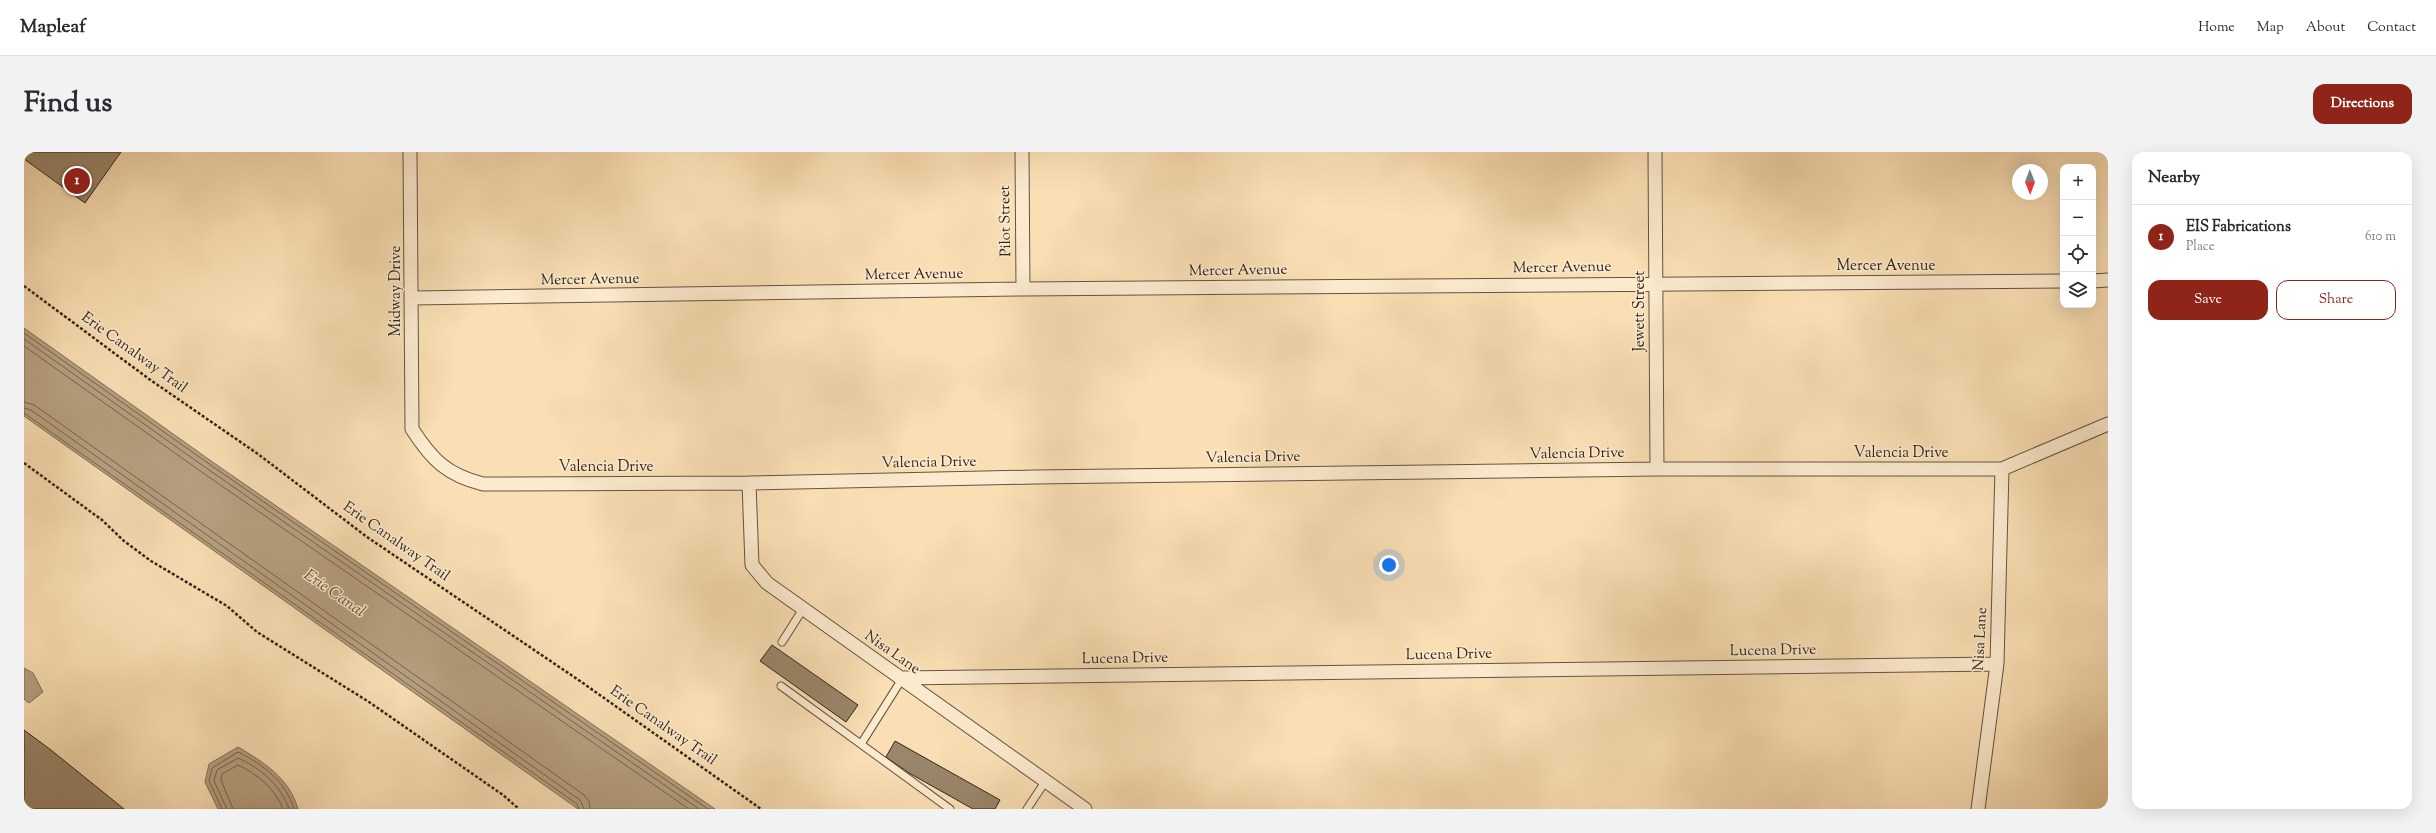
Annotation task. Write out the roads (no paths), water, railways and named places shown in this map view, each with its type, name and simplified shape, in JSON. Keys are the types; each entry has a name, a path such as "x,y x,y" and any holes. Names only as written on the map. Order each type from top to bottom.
{"street":[{"name":"Midway Drive","path":"410,152 413,298 412,429"},
{"name":"Pilot Street","path":"1022,152 1023,289"},
{"name":"Jewett Street","path":"1655,152 1657,469"},
{"path":"2096,280 2108,280"},
{"name":"Mercer Avenue","path":"413,298 1023,289 2060,281"},
{"name":"Valencia Drive","path":"412,429 426,451 442,467 463,479 483,484 749,483 1027,477 1657,469 2002,469 2108,424"},
{"name":"Nisa Lane","path":"1978,809 1997,664 2002,469"},
{"name":"Nisa Lane","path":"749,483 752,565 767,583 1085,809"},
{"name":"Lucena Drive","path":"901,679 1997,664"}],"lane":[{"path":"782,642 803,609"},
{"path":"861,744 901,679"},
{"path":"781,686 950,809"},
{"path":"1027,809 1046,782"}],"water":[{"name":"Erie Canal","path":"24,328 214,463 715,809 578,809 24,416"},
{"path":"24,668 33,673 43,692 29,703 24,699"},
{"path":"238,747 258,759 275,772 289,788 298,809 218,809 205,782 209,764"}],"place":[{"name":"EIS Fabrications","path":"77,181"}]}
